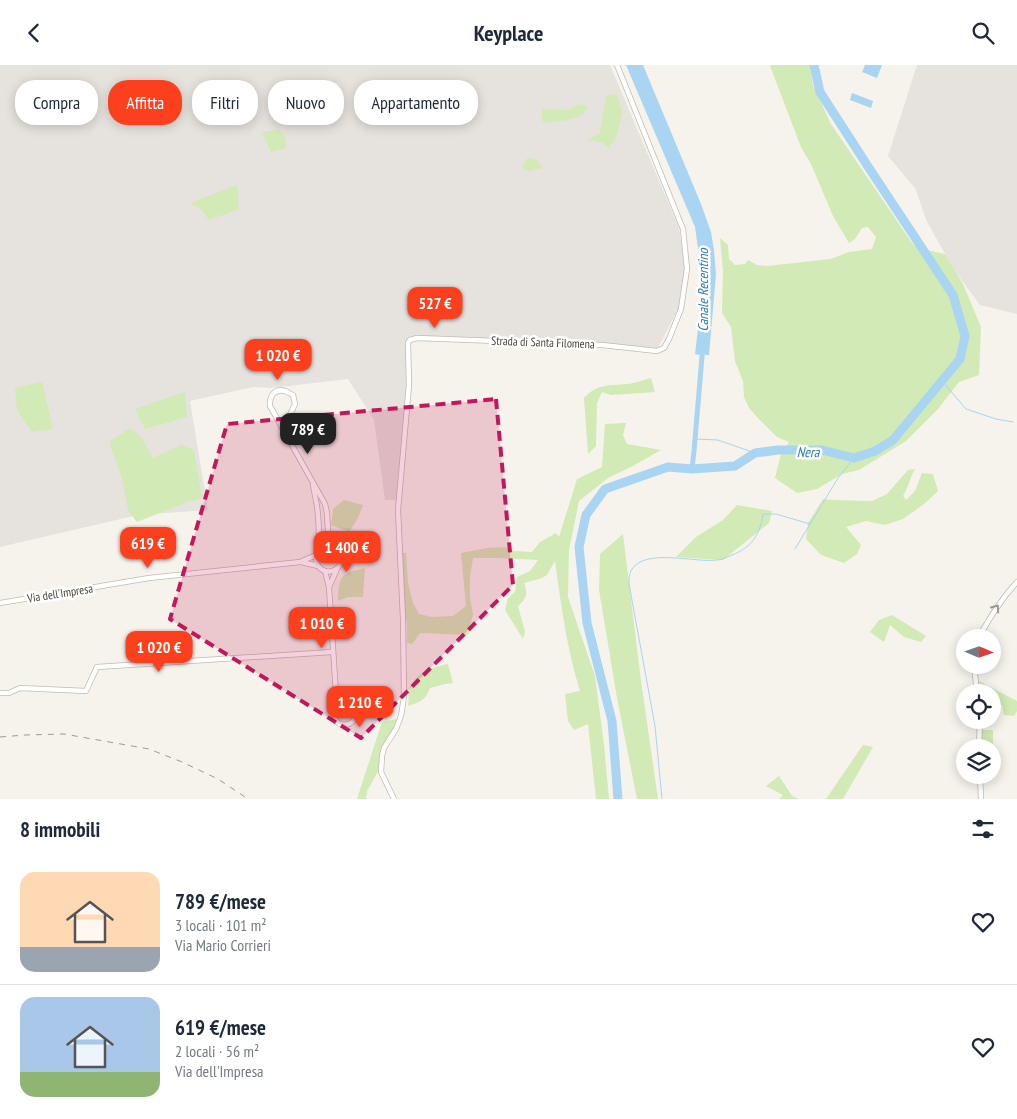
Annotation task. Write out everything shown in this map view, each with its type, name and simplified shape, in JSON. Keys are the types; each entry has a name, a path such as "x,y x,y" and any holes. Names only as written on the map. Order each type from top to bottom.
{"street":[{"name":"Strada di Santa Filomena","path":"394,799 381,772 384,748 401,717 404,697 403,619 398,510 410,385 408,343 413,339 436,339 602,345 657,351 664,348 681,309 687,269 683,229 616,65"},
{"path":"286,435 288,419 295,405 293,395 285,391 277,391 271,395 269,400 270,406 313,484 317,488 325,504 328,532 343,557 342,563 328,587"},
{"path":"313,484 318,515 319,549 316,561 324,571 328,587 337,709 335,718 340,725 349,725 354,718 353,710 345,706 337,709"},
{"path":"318,515 320,513 327,513"},
{"path":"319,549 329,544 335,545"},
{"name":"Via dell'Impresa","path":"300,562 316,555"},
{"name":"Via dell'Impresa","path":"0,603 149,578 300,562 318,565"},
{"path":"324,571 337,569"},
{"path":"983,629 993,611 1017,582"},
{"path":"0,693 9,693 20,688 86,691 97,667 332,652"},
{"path":"980,784 981,799"}],"highlighted area":[{"path":"496,399 513,585 361,738 170,619 227,424"}],"shaded area":[{"path":"0,65 610,65 679,228 685,268 679,307 658,348 532,339 407,340 407,387 397,500 385,500 374,420 348,379 271,388 253,387 190,401 208,510 138,515 0,547"},
{"path":"917,65 1017,65 1017,314 980,305 955,271 927,222 915,188 888,156"}],"green space":[{"path":"771,65 810,65 813,85 831,124 912,243 917,248 945,254 963,284 981,327 979,375 959,382 938,409 906,441 859,470 842,474 817,489 797,493 775,478 781,454 789,442 777,437 757,417 749,408 744,397 743,381 735,361 731,327 722,313 723,271 720,238 728,245 729,259 735,265 745,264 748,260 757,265 767,266 831,259 849,252 872,249 876,237 868,227 862,228 855,239 849,243 833,216 811,164 801,147"},
{"path":"617,94 622,112 617,136 609,148 601,142 588,140 600,133 606,96"},
{"path":"579,104 588,107 582,115 567,120 544,123 542,120 542,109 567,110"},
{"path":"279,130 285,137 286,148 271,152 262,132"},
{"path":"528,158 537,160 542,168 529,171 521,167"},
{"path":"237,185 239,209 209,220 202,210 190,203"},
{"path":"651,378 655,392 611,395 602,392 597,403 596,446 588,454 584,398 594,390 609,385 631,384"},
{"path":"42,382 53,429 32,432 17,410 15,388"},
{"path":"185,392 187,417 145,429 135,409"},
{"path":"626,423 623,435 627,444 661,450 608,478 579,501 569,550 568,597 595,676 604,745 609,799 596,799 588,724 574,730 568,721 565,694 580,691 568,643 555,561 547,575 524,583 526,596 518,606 525,632 523,639 505,610 508,598 515,592 517,577 530,571 538,560 473,558 470,577 470,598 473,614 468,635 420,633 412,644 407,643 400,553 406,553 408,583 413,603 419,614 432,617 453,616 466,606 461,553 505,547 514,551 532,552 540,542 556,533 559,537 577,479 602,467 605,424"},
{"path":"130,428 141,437 153,458 181,445 194,450 202,498 137,522 128,510 122,478 109,442"},
{"path":"915,469 903,496 906,500 915,491 922,473 933,474 938,491 903,519 885,525 866,521 846,527 861,545 857,554 844,563 821,555 806,539 808,523 823,499 872,501 887,494 908,470"},
{"path":"344,500 363,505 357,520 349,532 331,525 333,509"},
{"path":"737,505 772,511 769,523 723,560 676,557 696,537 723,520"},
{"path":"623,534 658,799 637,799 617,698 599,590 600,554"},
{"path":"365,568 363,597 348,597 338,601 342,577 350,572"},
{"path":"892,615 926,636 921,642 904,637 890,625 884,642 870,632 879,620"},
{"path":"448,664 453,683 430,688 422,700 408,706 409,690 415,679 430,669"},
{"path":"1001,693 1017,701 1017,711 1014,716 1004,715"},
{"path":"397,719 396,727 387,743 380,768 367,791 366,799 357,799 382,722"},
{"path":"982,730 993,731 993,739 982,739"},
{"path":"863,745 873,747 843,799 826,799"},
{"path":"779,776 792,796 799,799 779,799 783,795 766,786"}],"water":[{"path":"626,65 643,65 711,232 716,274 709,355 705,355 703,350 700,355 695,354 702,276 695,227"},
{"path":"865,65 882,65 877,78 862,72"},
{"path":"852,93 873,101 871,108 850,100"}],"waterway":[{"name":"Nera","path":"618,799 612,721 587,623 579,547 586,515 605,489 668,467 692,469 735,466 755,453 778,450 822,450 854,458 875,451 893,440 960,359 965,336 953,295 820,92 814,65"},
{"name":"Canale Recentino","path":"692,469 703,345"},
{"path":"942,381 966,409 996,419 1013,422"},
{"name":"Canale Recentino","path":"695,439 718,440 755,453"},
{"path":"795,549 838,478 854,458"},
{"path":"662,799 655,726 629,584 632,569 648,559 719,560 739,552 754,540 760,528 763,514 776,514 810,524"}],"railway":[{"path":"0,737 64,734 149,749 218,779 248,799"}]}
